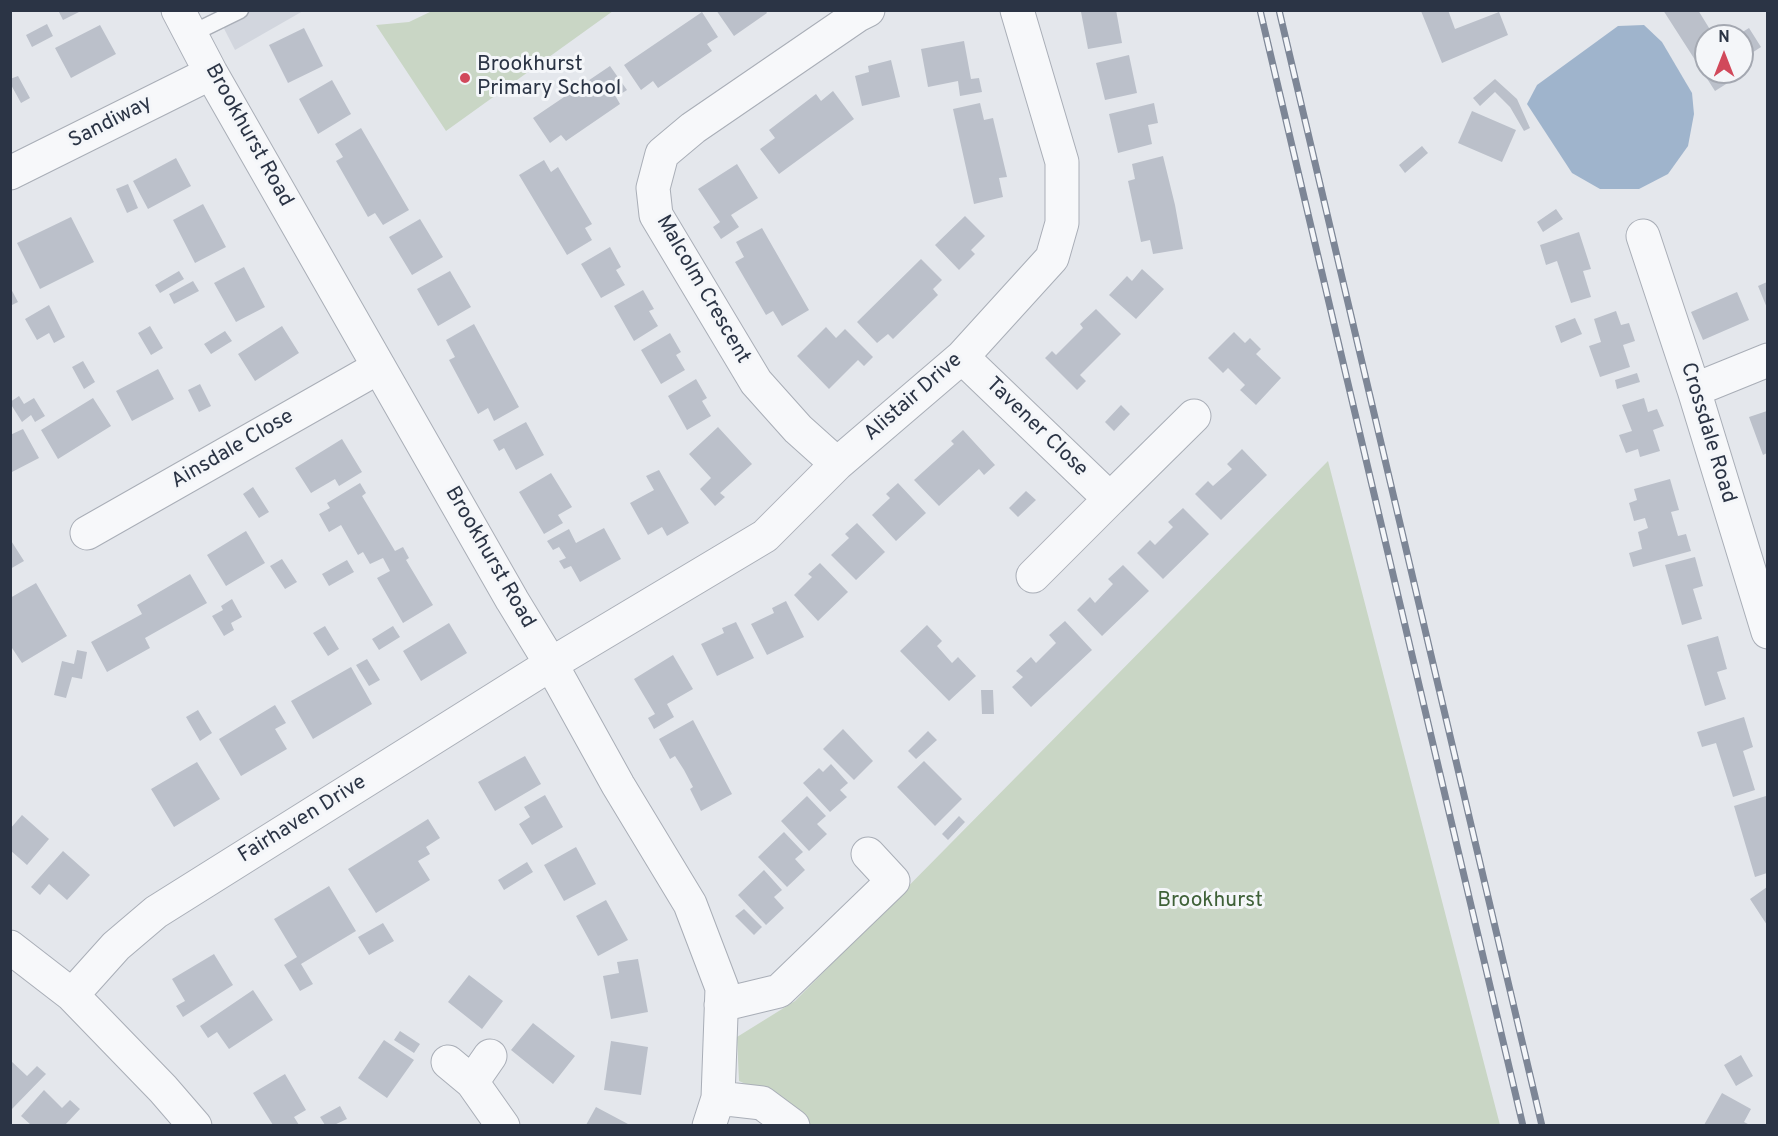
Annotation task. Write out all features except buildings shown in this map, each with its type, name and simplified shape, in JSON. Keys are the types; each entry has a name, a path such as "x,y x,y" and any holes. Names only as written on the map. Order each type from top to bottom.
{"street":[{"name":"Malcolm Crescent","path":"837,464 798,429 756,382 656,215 653,189 662,154 693,128 868,10"},
{"name":"Alistair Drive","path":"551,664 765,536 837,464 962,357 1052,258 1062,223 1062,162 1017,10"},
{"name":"Brookhurst Road","path":"185,22 512,600 551,664 618,785 690,904 722,988 713,1112"},
{"name":"Sandiway","path":"10,173 212,73"},
{"name":"Crossdale Road","path":"1643,236 1694,390 1767,632"},
{"name":"Tavener Close","path":"962,357 1110,499"},
{"path":"1694,390 1767,360"},
{"name":"Ainsdale Close","path":"87,533 379,367"},
{"path":"1033,576 1194,416"},
{"name":"Fairhaven Drive","path":"72,995 116,946 156,912 551,664"},
{"path":"721,1005 779,991 893,880 868,854"},
{"path":"10,947 72,995 195,1125"},
{"path":"470,1066 503,1125"},
{"path":"713,1112 762,1103 793,1125"}],"lane":[{"path":"185,22 240,10"}],"shaded area":[{"path":"215,11 303,11 235,50"}],"green space":[{"name":"Brookhurst Primary School","path":"432,11 613,11 446,131 376,25 409,22"},
{"name":"Brookhurst","path":"1328,461 1500,1125 806,1125 781,1100 739,1081 737,1037 795,1001"}],"water":[{"path":"1644,25 1662,42 1692,93 1694,114 1688,146 1668,174 1639,189 1600,189 1572,173 1527,104 1537,85 1618,26"}],"railway":[{"path":"1260,10 1523,1126"},
{"path":"1279,10 1542,1126"}],"place":[{"name":"Brookhurst Primary School","path":"465,78"}]}
